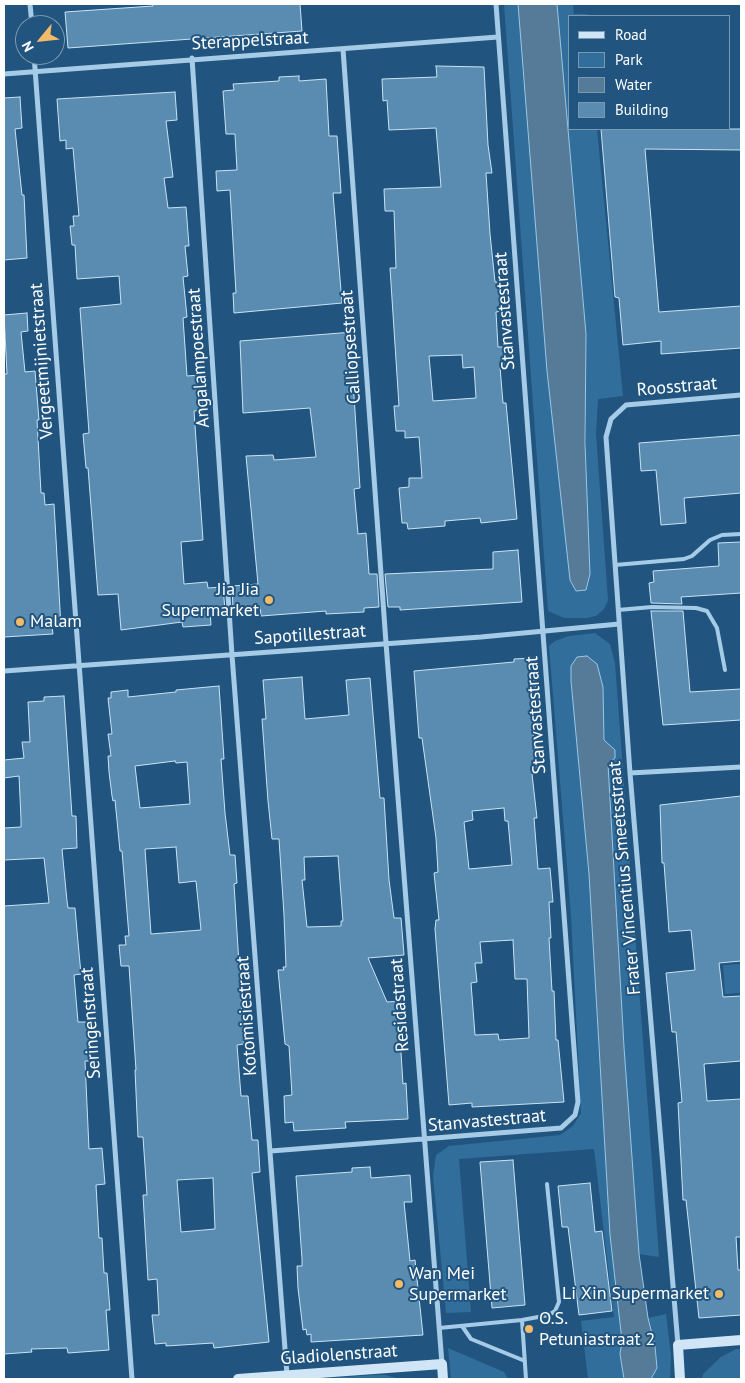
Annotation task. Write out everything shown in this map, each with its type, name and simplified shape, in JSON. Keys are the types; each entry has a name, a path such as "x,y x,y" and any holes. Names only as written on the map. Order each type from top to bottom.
{"street":[{"name":"Stanvastestraat","path":"271,1151 561,1128 575,1115 578,1102 496,4"},
{"name":"Sterappelstraat","path":"4,74 192,58 498,37"},
{"name":"Calliopsestraat","path":"343,49 386,643"},
{"name":"Angalampoestraat","path":"192,58 232,655"},
{"name":"Vergeetmijnietstraat","path":"35,65 78,665"},
{"name":"Roosstraat","path":"617,411 626,406 741,396"},
{"name":"Frater Vincentius Smeetsstraat","path":"617,411 607,428 606,437 630,773 678,1345"},
{"name":"Sapotillestraat","path":"4,671 544,632 619,624"},
{"name":"Residastraat","path":"386,643 442,1364"},
{"name":"Kotomisiestraat","path":"232,655 287,1375"},
{"name":"Seringenstraat","path":"78,665 132,1379"},
{"path":"630,773 741,767"},
{"path":"680,1379 678,1345 741,1340"},
{"path":"442,1364 443,1379"},
{"name":"Gladiolenstraat","path":"238,1379 442,1364"}],"lane":[{"path":"615,565 684,559 692,556 710,540 722,535 741,534"},
{"path":"618,610 696,608 707,612 716,628 725,670"},
{"path":"439,1328 522,1320 549,1315 555,1311 560,1302 547,1184"},
{"path":"522,1320 526,1379"},
{"path":"462,1326 478,1342 514,1354 525,1360"}],"green space":[{"path":"504,4 518,4 547,371 570,580 576,591 586,590 586,334 568,130 597,130 623,396 598,399 596,434 608,600 604,609 596,616 587,618 564,618 548,611"},
{"path":"557,4 573,4 574,14 588,14 568,15 568,129"},
{"path":"595,633 610,644 615,663 659,1257 639,1254 624,1047 608,764 615,758 604,740 603,687 577,657 571,666 571,681 589,874 610,1235 622,1341 620,1354 624,1379 588,1379 581,1321 614,1317 594,1149 459,1159 471,1312 446,1313 433,1176 436,1155 449,1146 560,1135 573,1126 581,1113 571,916 549,646 555,641 569,636"},
{"path":"741,964 741,993 725,994 723,965"},
{"path":"666,1314 671,1355 670,1379 651,1379 657,1368 655,1346 648,1318"},
{"path":"448,1348 504,1372 508,1379 451,1379"},
{"path":"736,1349 741,1349 741,1379 702,1379 703,1374 721,1357"},
{"path":"386,1375 399,1379 317,1379"}],"water":[{"path":"518,4 557,4 586,334 585,443 590,574 586,590 576,591 570,580 547,371"},
{"path":"587,656 597,664 603,687 604,740 615,750 615,758 608,764 624,1047 639,1254 657,1368 651,1379 624,1379 620,1354 622,1341 610,1235 589,874 571,681 571,666 577,657"}],"building":[{"path":"152,4 300,4 302,31 68,48 65,12 153,6"},
{"path":"436,66 484,67 488,145 492,173 486,173 490,234 495,282 499,282 502,311 496,312 498,347 503,347 504,366 500,367 503,403 506,403 517,519 481,523 480,518 445,521 445,526 408,529 407,523 402,523 399,488 409,487 409,478 422,478 419,437 405,438 405,431 396,431 394,406 399,406 390,268 396,268 394,211 385,211 384,189 441,187 436,128 389,130 387,100 383,101 382,79 437,77","holes":["462,355 463,368 474,367 476,398 433,401 429,356"]},
{"path":"299,76 299,81 326,79 329,136 337,136 341,193 333,193 342,303 234,313 233,293 236,293 230,190 217,191 216,171 237,170 235,134 226,134 223,91 234,90 233,84 279,81 279,77"},
{"path":"175,92 177,120 166,121 173,177 164,178 168,208 186,207 189,246 185,246 188,276 183,277 187,317 183,318 187,376 200,375 203,410 194,411 203,540 181,542 184,584 207,582 208,588 223,587 225,610 210,611 211,625 183,627 182,622 121,630 118,594 98,595 88,468 86,468 83,434 89,433 80,308 121,304 119,276 77,279 75,245 72,245 70,226 74,226 73,216 79,216 73,148 66,149 66,140 60,141 57,99"},
{"path":"20,97 22,128 15,129 22,195 24,195 27,258 4,260 4,98"},
{"path":"741,129 741,150 645,149 659,312 741,306 741,348 661,354 661,341 623,345 619,298 615,297 601,130"},
{"path":"27,313 28,331 21,332 25,372 35,371 39,420 37,420 41,493 44,493 45,505 54,504 61,627 52,627 53,634 4,637 4,374 7,374 4,315"},
{"path":"353,332 354,350 351,350 360,488 354,489 358,534 366,533 369,574 377,574 379,607 364,608 364,612 326,614 326,611 261,616 260,606 233,609 232,586 258,584 246,456 273,455 274,460 316,457 310,408 243,413 240,341"},
{"path":"741,435 741,493 684,498 686,523 661,525 656,470 641,471 639,443"},
{"path":"741,542 741,593 681,597 682,604 651,603 649,583 654,582 653,571 719,566 718,543"},
{"path":"518,550 522,602 400,610 400,607 388,607 385,574 493,569 493,552"},
{"path":"651,611 683,611 690,692 741,689 741,720 663,725"},
{"path":"533,658 536,692 533,692 537,732 533,732 537,773 532,774 537,818 534,818 538,869 550,868 553,902 549,902 552,991 554,991 556,1040 558,1040 564,1102 472,1107 472,1103 449,1105 435,929 436,920 439,920 434,873 438,872 436,838 422,738 419,738 414,671 514,662 514,659","holes":["504,808 505,821 508,821 512,865 469,869 464,822 473,820 472,811","513,940 515,979 527,979 529,1038 499,1040 498,1034 475,1035 471,983 477,982 475,963 482,963 480,942"]},
{"path":"302,677 305,719 349,715 346,680 370,678 380,798 384,798 389,880 394,918 401,918 404,955 368,958 387,1002 400,1001 404,1037 400,1037 403,1084 406,1083 408,1119 345,1122 346,1128 294,1131 293,1122 285,1123 284,1096 292,1095 289,1046 285,1044 278,970 284,970 283,967 286,967 284,915 279,839 272,839 268,801 262,719 266,719 263,680","holes":["338,856 343,921 341,921 341,926 307,927 302,880 305,880 304,857"]},
{"path":"219,686 224,759 221,759 225,813 230,855 235,855 237,883 234,884 244,1044 237,1045 241,1096 248,1096 252,1140 258,1140 260,1172 252,1173 269,1342 214,1348 213,1343 166,1346 166,1343 155,1344 152,1315 159,1315 157,1279 148,1280 143,1195 147,1195 143,1137 138,1137 136,1070 129,966 121,966 119,945 126,945 125,936 129,936 122,851 120,851 108,756 111,756 108,734 112,734 108,698 111,698 111,692 128,690 128,697 176,692 176,690","holes":["175,761 176,763 187,762 190,804 140,808 135,766","176,847 179,883 196,881 201,930 151,934 145,849","213,1178 215,1229 181,1232 177,1180"]},
{"path":"64,696 72,816 76,816 77,848 62,849 68,908 75,908 81,974 74,975 78,1022 88,1022 91,1061 85,1061 89,1149 102,1148 105,1184 96,1185 99,1238 102,1238 104,1273 107,1273 110,1310 106,1310 109,1350 68,1353 67,1348 31,1349 32,1352 4,1354 4,906 49,903 44,858 4,860 4,828 21,827 21,819 19,776 4,778 4,760 24,758 22,742 30,742 28,702 44,701 44,697"},
{"path":"741,796 741,961 719,963 723,997 741,996 741,1061 704,1064 707,1101 741,1099 741,1237 736,1237 738,1270 741,1270 741,1315 699,1318 686,1200 683,1200 678,1103 682,1102 676,1032 672,1032 666,973 695,970 691,930 669,932 664,863 662,863 660,805"},
{"path":"513,1160 525,1305 492,1308 480,1162"},
{"path":"370,1167 371,1178 410,1175 412,1202 404,1202 410,1261 415,1260 423,1335 311,1342 311,1334 307,1335 306,1329 303,1330 298,1288 297,1266 302,1266 302,1259 296,1176 352,1172 352,1168"},
{"path":"590,1183 595,1232 602,1231 612,1311 579,1315 568,1227 562,1227 558,1186"}],"place":[{"name":"Jia Jia Supermarket","path":"269,600"},
{"name":"Malam","path":"20,622"},
{"name":"Wan Mei Supermarket","path":"399,1284"},
{"name":"Li Xin Supermarket","path":"719,1294"},
{"name":"O.S. Petuniastraat 2","path":"529,1329"}]}
